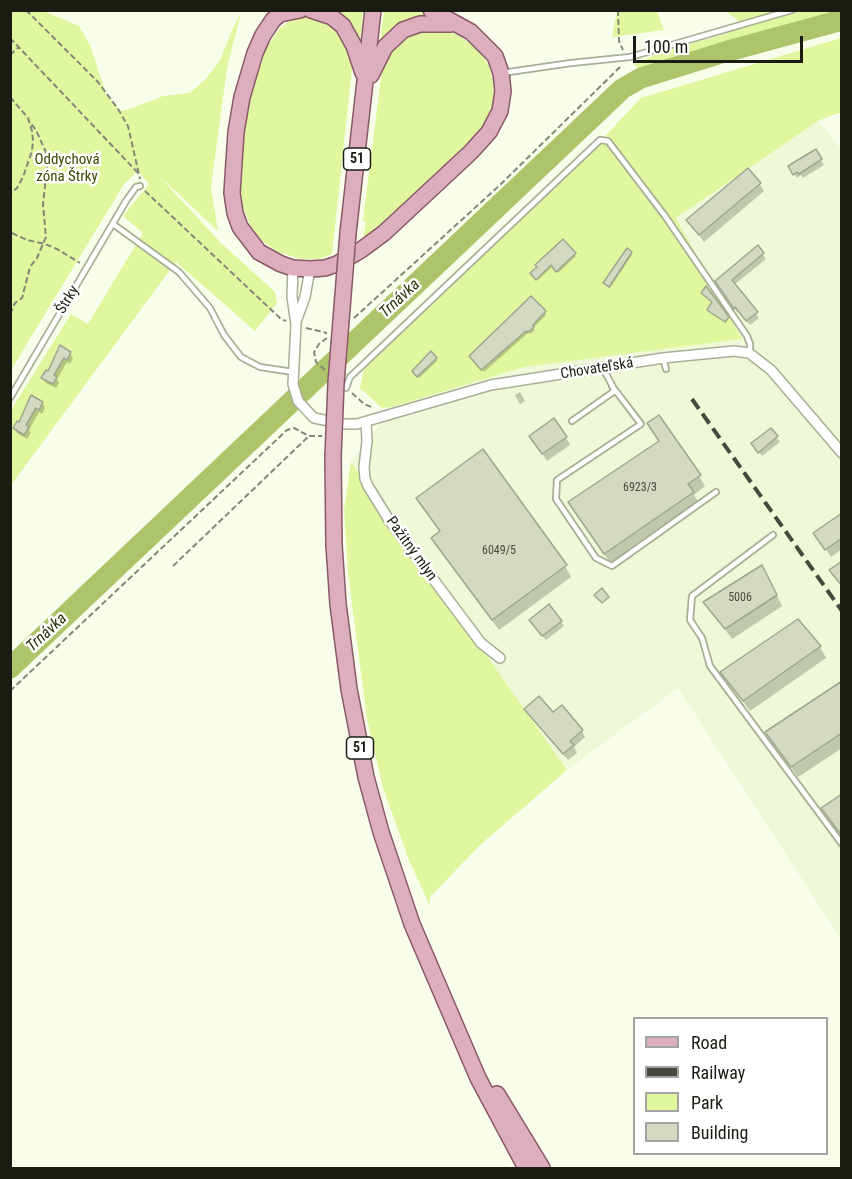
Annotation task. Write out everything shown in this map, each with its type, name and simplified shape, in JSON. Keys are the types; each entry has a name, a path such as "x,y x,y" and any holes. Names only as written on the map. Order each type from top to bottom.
{"main road":[{"path":"300,10 282,12 263,35 255,53 242,97 236,132 232,193 240,227 250,242 271,260 293,268 310,269 337,264 362,250 384,233 471,152 489,132 500,111 503,91 501,74 495,56 471,32 431,10"},
{"path":"311,10 332,17 346,30 359,57 366,85"},
{"name":"51","path":"373,10 348,233 333,457 334,545 338,604 349,689 364,767 381,832 412,924 478,1078 526,1168"},
{"path":"366,85 385,47 403,30 426,23 459,25"},
{"name":"51","path":"455,1025 542,1168"}],"street":[{"path":"293,268 293,372"},
{"path":"292,323 305,297 310,269"},
{"name":"Chovateľská","path":"293,372 293,384 298,401 314,418 344,424 366,422 491,385 663,358 734,351 749,353"},
{"path":"749,353 771,370 842,453"},
{"name":"Pažitný mlyn","path":"366,422 367,441 364,467 368,486 389,520 481,643 500,658"}],"lane":[{"path":"501,74 630,57 792,10"},
{"path":"346,388 350,377 600,140 608,141 665,216 747,336 750,344 749,353"},
{"name":"Štrky","path":"10,398 126,201 133,190 140,186"},
{"path":"113,224 179,272 210,308 224,335 241,357 260,367 293,372"},
{"path":"663,358 666,369"},
{"path":"603,368 612,386 640,424 557,480 556,499 596,558 612,566 716,492"},
{"path":"572,421 613,392 612,386"},
{"path":"773,535 692,596 690,620 702,638 710,666 842,844"}],"path":[{"path":"10,38 139,174 128,126 118,109 98,82 26,10"},
{"path":"348,322 501,184 630,57 624,52 619,41 618,10"},
{"path":"10,55 19,47"},
{"path":"10,97 23,110 32,131 32,151 17,188 10,194"},
{"path":"10,314 15,303 22,298 30,267 37,258 46,237 43,206 48,157 36,130 28,120"},
{"path":"140,186 281,319 292,323"},
{"path":"11,232 27,240 43,243 87,268"},
{"path":"306,328 332,334 319,344 314,352 314,358 320,366"},
{"path":"346,388 364,404 380,409"},
{"path":"10,691 287,430 294,428"},
{"path":"173,566 309,435"}],"shaded area":[{"path":"818,121 842,150 841,939 678,688 567,770 351,462 392,407 524,367 741,339 676,218"}],"green space":[{"name":"Oddychová zóna Štrky","path":"11,11 44,11 79,26 90,45 106,94 121,111 163,96 190,93 205,80 220,60 241,13 227,68 211,187 218,231 157,174 220,242 275,292 277,303 255,331 176,262 11,485 11,410 71,314 88,324 143,233 123,216 149,184 138,171 124,184 11,370"},
{"path":"334,11 363,11 360,40 344,17"},
{"path":"384,11 417,11 430,17 380,43"},
{"path":"617,11 657,11 664,30 612,37"},
{"path":"841,11 755,33 643,70 633,65 661,52 719,36 745,26 727,12"},
{"path":"320,18 343,36 349,51 352,69 332,254 319,259 300,259 278,252 262,241 250,225 242,204 240,179 242,140 250,95 267,47 280,28 293,19"},
{"path":"431,29 455,34 479,49 490,68 494,90 492,114 478,137 363,240 366,222 363,220 382,70 400,41 413,33"},
{"path":"841,38 841,112 818,121 676,218 742,339 524,367 392,407 382,408 360,388 364,369 609,132 641,98"},
{"path":"351,462 567,770 480,845 430,897 430,906 409,860 383,788 367,719 348,573 344,510"}],"building":[{"path":"816,149 822,159 799,174 797,172 793,175 788,166"},
{"path":"748,168 761,183 699,235 686,220"},
{"path":"563,239 576,253 556,272 551,265 536,280 530,273 537,267 535,265"},
{"path":"758,245 764,253 732,280 758,312 746,321 735,307 734,309 715,281"},
{"path":"627,248 632,252 609,287 603,283"},
{"path":"706,286 729,317 725,322 707,310 712,302 701,293"},
{"path":"531,296 546,311 533,325 534,327 526,331 481,370 469,356"},
{"path":"60,345 71,352 67,360 64,358 54,375 57,377 53,384 41,378 46,370 48,371"},
{"path":"431,351 437,358 417,377 412,371"},
{"path":"31,395 43,402 39,410 36,408 26,425 29,427 24,435 13,428 17,421 19,422"},
{"path":"659,415 701,475 688,484 694,492 604,554 568,502 659,441 647,423"},
{"path":"554,418 567,437 542,454 529,436"},
{"path":"771,428 778,436 758,453 751,443"},
{"path":"483,449 567,565 492,620 431,538 440,531 416,498"},
{"path":"842,513 842,538 825,550 813,533"},
{"path":"842,561 842,586 829,570"},
{"path":"762,565 777,595 725,629 703,602"},
{"path":"602,588 609,597 602,603 594,595"},
{"path":"549,604 562,621 542,636 529,620"},
{"path":"798,619 821,646 743,701 720,672"},
{"path":"842,681 842,733 791,767 765,732"},
{"path":"539,696 553,712 562,705 583,730 570,741 574,745 563,754 524,709"},
{"path":"842,794 842,836 821,808"}],"waterway":[{"name":"Trnávka","path":"10,668 622,89 641,78 728,51 842,20"}],"railway":[{"path":"692,399 842,611"}]}
